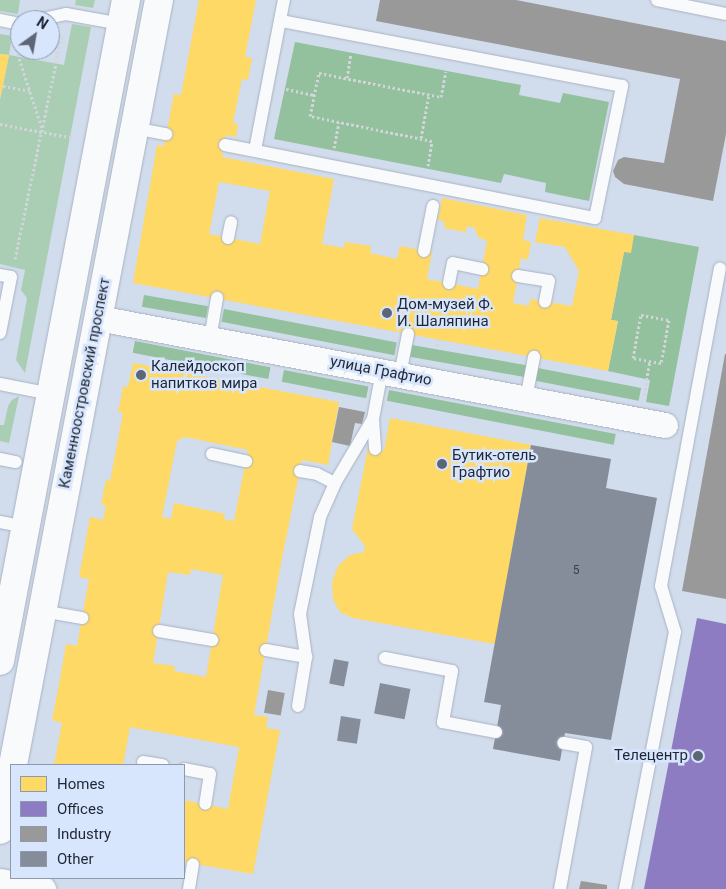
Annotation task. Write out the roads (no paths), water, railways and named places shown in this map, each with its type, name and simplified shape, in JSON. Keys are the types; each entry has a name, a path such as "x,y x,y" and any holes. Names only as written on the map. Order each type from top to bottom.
{"main road":[{"name":"Каменноостровский проспект","path":"12,764 158,0"},
{"name":"Каменноостровский проспект","path":"0,661 13,525 51,394 123,12"},
{"path":"0,830 10,777"}],"street":[{"name":"улица Графтио","path":"98,318 665,425"},
{"path":"0,881 43,889"}],"lane":[{"path":"256,150 284,0"},
{"path":"656,0 726,14"},
{"path":"60,15 123,12"},
{"path":"224,145 595,218 622,86 280,20"},
{"path":"134,128 166,134"},
{"path":"424,251 433,206"},
{"path":"228,238 231,222"},
{"path":"449,282 453,263 482,268"},
{"path":"626,889 675,632 661,586 720,268"},
{"path":"0,333 6,276"},
{"path":"518,276 549,281 545,302"},
{"path":"210,339 217,298"},
{"path":"298,706 306,657 300,614 320,517 335,483 373,419 408,334"},
{"path":"526,399 534,358"},
{"path":"0,384 51,394"},
{"path":"373,419 375,449"},
{"path":"212,454 246,461"},
{"path":"0,459 16,462"},
{"path":"300,471 317,474 335,483"},
{"path":"42,611 82,618"},
{"path":"159,632 212,640"},
{"path":"266,650 306,657"},
{"path":"385,658 452,671 443,722 496,732"},
{"path":"560,889 586,747 564,743"},
{"path":"143,762 156,764"},
{"path":"185,769 210,774 205,804"},
{"path":"189,889 193,864"}],"place":[{"name":"Дом-музей Ф. И. Шаляпина","path":"387,313"},
{"name":"Калейдоскоп напитков мира","path":"141,375"},
{"name":"Бутик-отель Графтио","path":"442,464"},
{"name":"Телецентр","path":"698,756"}]}
